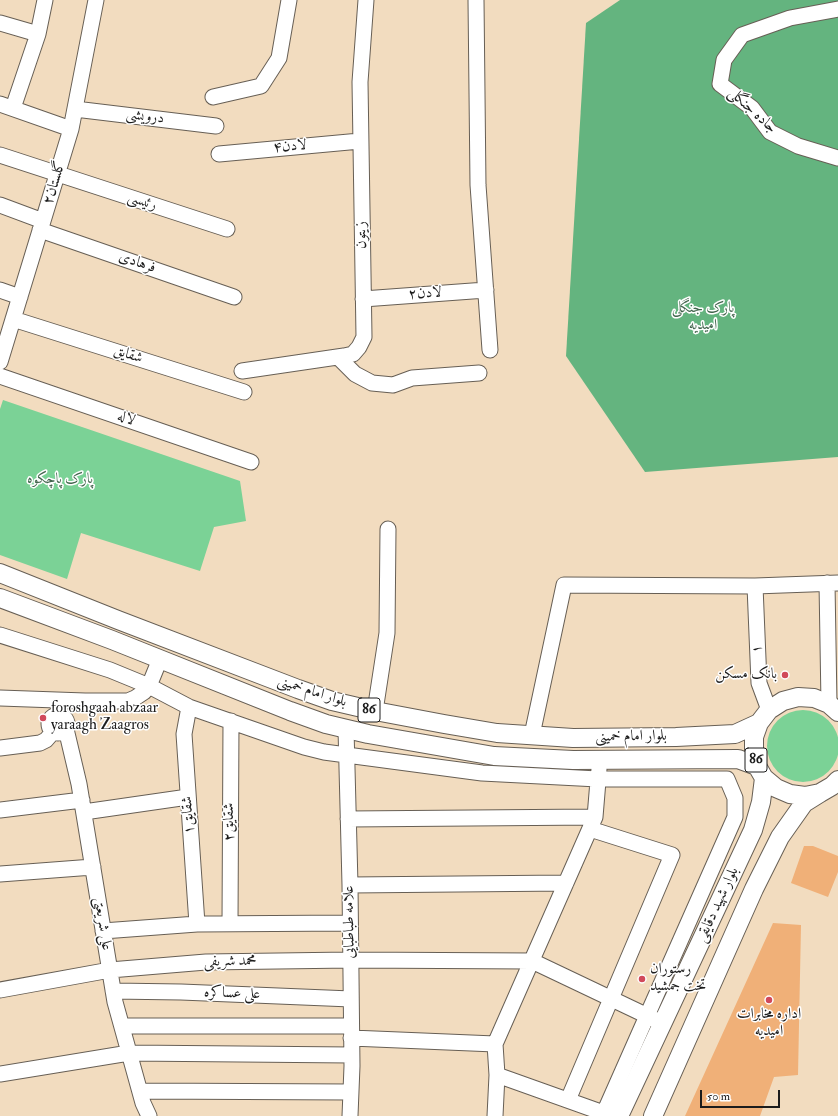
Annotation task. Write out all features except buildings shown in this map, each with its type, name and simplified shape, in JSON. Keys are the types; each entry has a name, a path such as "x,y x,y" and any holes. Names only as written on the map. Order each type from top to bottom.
{"main road":[{"name":"بلوار امام خمینی","path":"0,573 298,689 332,701 375,711 497,733 573,738 706,736 735,734 764,717"},
{"name":"بلوار امام خمینی","path":"0,598 160,659 290,711 326,724 346,729 494,756 573,760 738,759 761,772"},
{"path":"160,659 169,639"},
{"name":"86","path":"834,708 814,698 798,697 783,701 764,717 754,737 754,752 761,772 776,788 790,794 805,796 820,793 832,786 838,780"},
{"path":"706,736 712,742 713,748 712,752 706,759"},
{"name":"بلوار شهید دقایقی","path":"612,1115 655,1020 753,830 761,802 761,772"},
{"name":"بلوار شهید دقایقی","path":"653,1116 673,1068 754,889 780,837 804,803 820,793"},
{"path":"753,830 760,823 768,822 775,827 780,837"},
{"path":"660,1116 673,1068"}],"street":[{"path":"45,0 38,34 6,106 71,129"},
{"name":"گلستان۲","path":"0,362 71,129 96,0"},
{"path":"213,97 261,86 279,58 289,0"},
{"name":"زیتون","path":"242,371 353,354 359,347 364,337 360,82 366,0"},
{"path":"476,0 478,185 490,350"},
{"name":"جاده جنگلی","path":"838,9 790,18 742,35 724,60 720,84 752,108 770,132 798,146 838,158"},
{"path":"0,22 38,34"},
{"name":"درویشی","path":"75,109 216,126"},
{"name":"لادن۴","path":"219,154 360,141"},
{"name":"رئیسی","path":"0,155 227,229"},
{"name":"فرهادی","path":"0,205 42,225 234,297"},
{"path":"0,290 20,297"},
{"name":"لادن۲","path":"363,299 486,290"},
{"name":"شقایق","path":"13,319 244,392"},
{"path":"338,357 355,374 372,383 393,385 412,378 479,372"},
{"name":"لاله","path":"0,376 251,462"},
{"path":"375,711 387,633 388,529"},
{"path":"532,735 564,585 755,586 832,583 834,708"},
{"name":"۱","path":"755,586 759,683 764,717"},
{"path":"0,635 110,670 149,686 189,707 313,750 482,773 598,779 727,779 735,798 735,817 655,1020 532,961"},
{"path":"0,698 128,701 144,692 149,686 160,659"},
{"path":"35,700 59,724"},
{"path":"0,748 40,743 46,740 59,724 85,701"},
{"name":"شقایق۱","path":"189,707 184,734 197,924"},
{"name":"شقایق۲","path":"230,923 231,721"},
{"name":"علی شریعتی","path":"59,724 79,784 115,1002 143,1103 149,1116"},
{"name":"علامه طباطبایی","path":"346,729 352,1055 350,1116"},
{"path":"495,1116 497,1075 495,1044 592,823 600,760"},
{"path":"0,810 83,806 188,797"},
{"path":"348,819 592,823 672,855 568,1100"},
{"path":"0,874 93,867"},
{"path":"350,885 566,883"},
{"path":"103,931 230,923 350,924"},
{"name":"محمد شریفی","path":"0,990 110,970 206,962 350,960 532,961"},
{"name":"علی عساکره","path":"113,991 181,992 351,999"},
{"path":"122,1026 351,1032 495,1044"},
{"path":"0,1074 129,1053 352,1055"},
{"path":"497,1075 612,1115"},
{"path":"140,1091 351,1092"}],"green space":[{"name":"پارک جنگلی امیدیه","path":"620,0 838,0 838,457 645,472 566,356 586,23"},
{"name":"پارک پاچکوه","path":"3,400 240,481 246,521 214,527 200,571 81,533 67,579 0,555 0,409"},
{"path":"796,710 810,710 817,712 829,720 837,732 839,746 837,760 829,772 817,780 810,782 796,782 789,780 777,772 769,760 767,753 767,739 769,732 777,720 789,712"}],"place":[{"name":"بانک مسکن","path":"785,675"},
{"name":"foroshgaah abzaar yaraagh Zaagros","path":"43,718"},
{"name":"رستوران تخت جمشید","path":"642,979"},
{"name":"اداره مخابرات امیدیه","path":"769,1000"}]}
